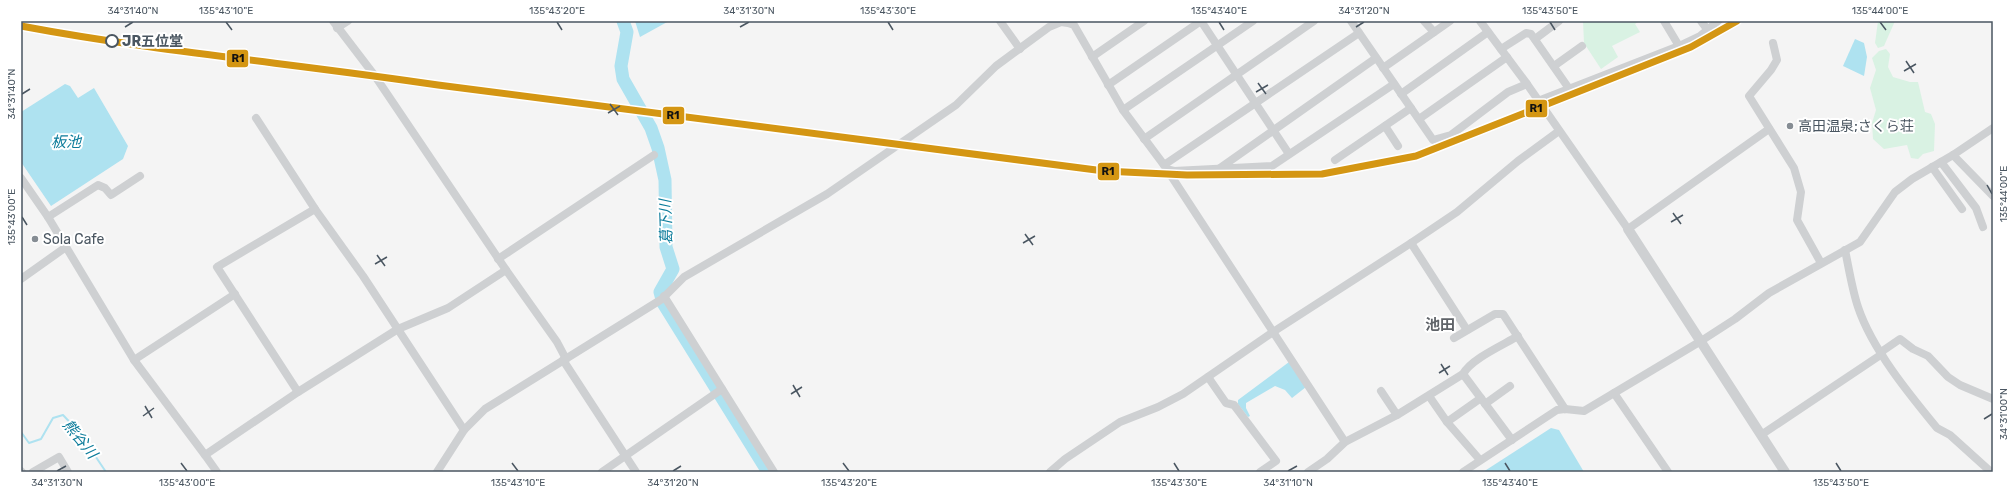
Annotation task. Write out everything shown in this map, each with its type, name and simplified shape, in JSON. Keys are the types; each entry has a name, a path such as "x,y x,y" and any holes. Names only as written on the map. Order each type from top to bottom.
{"street":[{"path":"348,21 335,24 375,76 498,259 557,342 564,359 636,472"},
{"path":"1000,21 1020,49"},
{"path":"1092,56 1144,21"},
{"path":"1108,85 1201,21 1289,154"},
{"path":"1123,110 1253,21"},
{"path":"1144,139 1314,21"},
{"path":"1351,21 1433,140 1451,135 1508,92 1526,84"},
{"path":"1424,21 1434,32"},
{"path":"1383,68 1450,21"},
{"path":"1480,21 1628,229 1785,472"},
{"path":"1535,39 1559,21"},
{"path":"1664,21 1679,46"},
{"path":"1701,21 1707,29"},
{"path":"1538,102 1679,46 1700,36 1718,21"},
{"path":"438,472 464,430 485,409 664,296 684,277 827,194 956,106 996,66 1049,27 1061,22 1076,23 1092,56 1123,110 1165,167 1345,442"},
{"path":"1401,94 1488,32"},
{"path":"1165,167 1359,33"},
{"path":"1501,49 1526,33 1531,34 1570,90"},
{"path":"1773,43 1777,60 1771,70 1749,96 1794,168 1801,192 1797,220 1821,263"},
{"path":"1554,66 1582,46"},
{"path":"1418,119 1507,57"},
{"path":"1219,168 1376,58"},
{"path":"1165,167 1174,171 1272,166 1394,84"},
{"path":"1335,160 1411,108"},
{"path":"256,118 315,209 363,276 464,430"},
{"path":"1385,126 1398,146"},
{"path":"1463,472 1557,410 1566,409 1584,411 1700,342 1768,293 1860,242 1895,192 1993,128"},
{"path":"1628,229 1769,129"},
{"path":"1050,472 1065,459 1120,422 1158,407 1183,394 1273,332 1411,243 1457,212 1518,161 1559,131"},
{"path":"498,259 654,155"},
{"path":"1953,155 1993,196"},
{"path":"1941,162 1976,208 1983,227"},
{"path":"1932,168 1962,209"},
{"path":"48,217 98,184 106,188 111,195 140,176"},
{"path":"21,178 48,217 134,360 217,472"},
{"path":"298,392 217,267 315,209"},
{"path":"1411,243 1466,330"},
{"path":"21,278 66,247"},
{"path":"1845,250 1858,308 1868,331 1881,353 1937,428 1950,435 1991,472"},
{"path":"205,455 298,392 398,329 448,308 506,270"},
{"path":"134,360 235,294"},
{"path":"664,296 774,472"},
{"path":"1454,338 1495,314 1503,314 1566,409"},
{"path":"1308,472 1327,459 1345,442 1397,415 1429,396 1463,374 1466,368 1518,336"},
{"path":"1761,436 1900,339 1913,349 1928,356 1948,377 1960,385 1993,399"},
{"path":"1463,374 1512,440"},
{"path":"1208,377 1226,403 1234,405 1276,460 1260,472"},
{"path":"1447,422 1510,386"},
{"path":"602,472 722,389"},
{"path":"1381,391 1397,415"},
{"path":"1614,393 1668,472"},
{"path":"1429,396 1447,422 1480,460"},
{"path":"33,472 59,458 68,472"}],"green space":[{"path":"1583,21 1639,21 1635,24 1640,32 1612,46 1618,57 1601,69 1584,43"},
{"path":"1878,21 1895,21 1884,46 1878,48 1875,43"},
{"path":"1886,49 1890,54 1888,67 1893,77 1910,82 1918,82 1925,112 1931,114 1935,124 1934,151 1923,154 1918,159 1911,158 1907,145 1884,149 1873,139 1872,123 1876,110 1870,88 1876,70 1872,58 1879,51"}],"water":[{"path":"635,21 669,21 640,37"},
{"path":"1855,39 1864,43 1867,57 1864,76 1843,66"},
{"name":"板池","path":"65,84 70,86 78,98 94,88 128,146 123,159 51,206 21,162 21,112"},
{"path":"1289,362 1306,387 1292,398 1285,390 1275,386 1246,403 1246,408 1250,416 1248,417 1238,404 1238,400"},
{"path":"1551,428 1559,430 1584,472 1483,472"}],"waterway":[{"name":"葛下川","path":"623,21 627,32 621,66 623,79 651,128 658,148 665,180 666,247 673,269 660,292 663,303 768,472"},
{"name":"熊谷川","path":"21,432 29,443 41,439 53,418 63,415 79,432 106,472"}],"transit line":[{"name":"R1","path":"21,26 177,51 1104,171 1187,175 1322,174 1416,156 1691,47 1737,21"}],"place":[{"name":"JR五位堂","path":"112,41"},
{"name":"高田温泉;さくら荘","path":"1790,126"},
{"name":"Sola Cafe","path":"35,239"}],"district":[{"name":"池田","path":"1440,325"}]}
